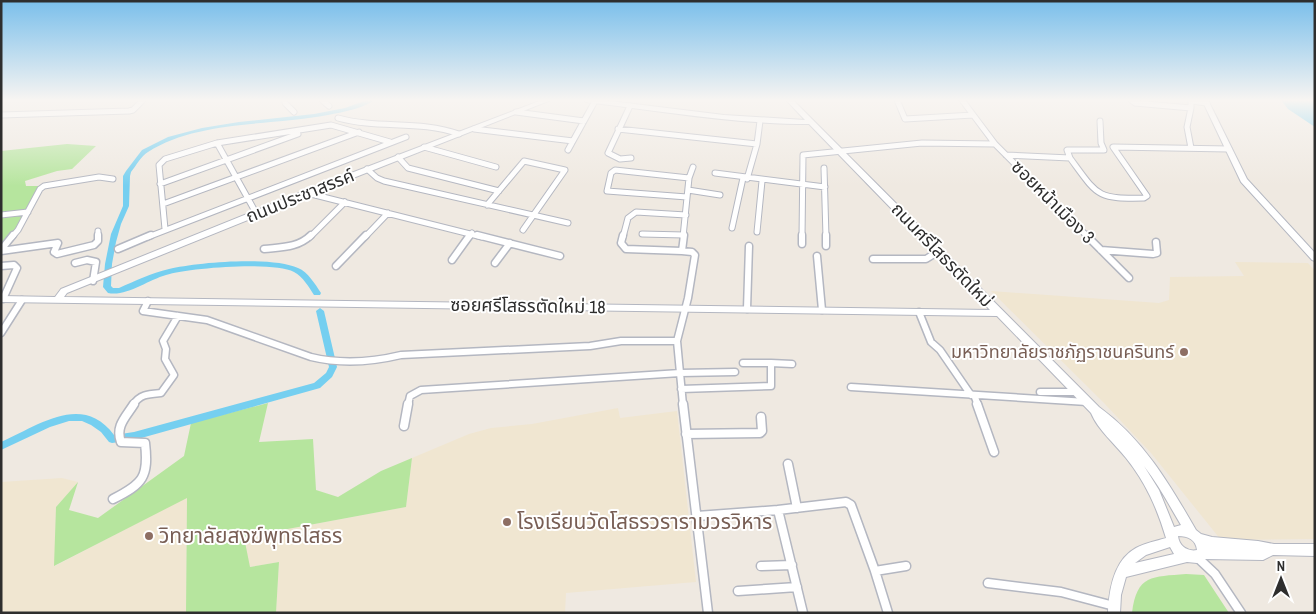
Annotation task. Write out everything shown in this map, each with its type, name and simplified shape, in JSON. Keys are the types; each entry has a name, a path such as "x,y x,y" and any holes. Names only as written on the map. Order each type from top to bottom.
{"main road":[{"path":"1114,609 1113,600 1122,572"}],"street":[{"path":"160,184 316,129"},
{"path":"346,129 390,142"},
{"path":"445,129 459,134"},
{"path":"474,129 573,141"},
{"name":"ถนนประชาสรรค์","path":"58,300 64,291 96,280 367,169 474,129"},
{"path":"568,150 580,129"},
{"path":"631,158 625,160 611,156 608,153 618,129 757,144"},
{"path":"732,228 745,178 757,144 759,129"},
{"name":"ถนนศรีโสธรตัดใหม่","path":"817,129 1095,410 1106,417 1146,460 1160,478 1195,536 1202,544 1196,555"},
{"name":"ซอยหน้าเมือง 3","path":"983,129 995,144 1129,278"},
{"path":"1101,129 1103,147"},
{"path":"1187,129 1191,148"},
{"path":"1219,129 1244,180 1315,258"},
{"path":"165,229 159,165 165,159 217,143 311,130"},
{"path":"163,204 360,132"},
{"path":"118,249 248,196 406,137"},
{"path":"217,143 256,213"},
{"path":"802,244 803,155 922,143 995,144"},
{"path":"1113,146 1147,198 1105,196 1082,175 1070,158 1067,150 1103,150 1103,147 1113,146 1229,149"},
{"path":"424,147 496,167"},
{"path":"1006,155 1070,158"},
{"path":"398,157 408,168 499,192"},
{"path":"487,206 524,161 564,169 565,171 523,230"},
{"path":"682,251 689,178 693,167"},
{"path":"824,168 826,246"},
{"path":"367,169 380,180 568,223"},
{"path":"687,197 607,191 611,173 618,170 689,178"},
{"path":"715,173 762,181 825,188"},
{"path":"1,251 18,230 44,186 98,177 113,179"},
{"path":"757,232 762,181"},
{"path":"688,190 720,195"},
{"path":"307,193 560,256"},
{"path":"264,250 294,246 304,242 345,202"},
{"path":"1,215 28,212"},
{"path":"686,216 636,212 628,218 621,243 626,250 682,251 692,252 695,255 677,341 686,434 708,613"},
{"path":"336,266 388,213"},
{"path":"1,251 58,243 54,252 57,254 94,245 98,241 98,231"},
{"path":"452,260 472,233"},
{"path":"642,234 684,236"},
{"path":"1101,250 1153,254 1156,253 1156,242"},
{"path":"495,263 510,243"},
{"path":"747,309 749,246"},
{"path":"873,259 926,259 939,251"},
{"path":"817,256 822,310"},
{"path":"75,263 88,260 96,262 96,280"},
{"path":"1,266 14,265 17,268 2,300"},
{"name":"ซอยศรีโสธรตัดใหม่ 18","path":"2,300 999,313"},
{"path":"1,333 4,325 22,300"},
{"path":"148,301 143,311 224,325 328,361 380,360 402,355 590,346 621,341 677,341"},
{"path":"919,312 931,342 940,350 973,395 994,452"},
{"path":"113,499 138,486 145,477 148,465 145,443 122,443 119,437 120,426 138,398 144,395 161,393 174,375 165,359 166,349 163,341 178,316"},
{"path":"743,364 792,364"},
{"path":"681,389 768,387 772,384 771,364"},
{"path":"404,426 410,396 421,390 680,373 735,372"},
{"path":"851,387 1087,402"},
{"path":"1040,392 1078,392"},
{"name":"ถนนศรีโสธรตัดใหม่","path":"1095,410 1100,420 1132,456 1147,480 1161,505 1172,539"},
{"path":"686,434 760,432 762,431 761,417"},
{"path":"788,464 797,508"},
{"path":"697,516 778,510 842,502 851,505 888,613"},
{"path":"778,510 803,613"},
{"path":"1122,572 1131,558 1142,551 1172,539 1176,531 1180,530 1212,542 1258,546 1274,550 1315,550"},
{"path":"1172,539 1178,549 1196,555 1215,574 1241,613"},
{"path":"1122,572 1196,555 1263,554 1274,550"},
{"path":"761,566 792,565"},
{"path":"874,571 906,566"},
{"path":"988,583 1062,592 1114,609"},
{"path":"738,591 797,587"}],"shaded area":[{"name":"มหาวิทยาลัยราชภัฏราชนครินทร์","path":"1235,262 1308,263 1315,271 1315,539 1221,540 1151,453 1103,402 991,291 1159,303 1169,300 1170,277 1244,276"},
{"name":"โรงเรียนวัดโสธรวรารามวรวิหาร","path":"618,408 620,418 677,411 696,582 566,593 565,613 276,613 279,562 249,567 244,537 406,507 412,458 469,434 491,428 532,424"},
{"name":"วิทยาลัยสงฆ์พุทธโสธร","path":"62,478 78,482 56,507 55,566 187,497 186,613 1,613 1,482"}],"green space":[{"path":"67,144 96,146 72,169 57,171 25,181 26,186 42,186 26,210 1,213 1,151"},
{"path":"25,214 17,228 1,248 1,216"},
{"path":"268,403 259,442 313,439 316,490 338,497 381,471 412,458 406,507 244,537 250,567 279,562 276,613 186,613 187,498 54,566 56,507 78,482 69,510 98,518 184,456 191,423"},
{"path":"1186,574 1204,575 1229,613 1132,613 1134,600 1142,584 1155,577"}],"waterway":[{"path":"205,129 170,138 144,152 128,172 125,209 113,242 107,287 111,291 120,291 170,271 214,265 250,264 294,269 304,276 317,293"},
{"path":"1,446 69,417 82,418 94,422 104,429 112,439 134,436 317,386 329,375 333,367 320,311"}],"place":[{"name":"มหาวิทยาลัยราชภัฏราชนครินทร์","path":"1184,352"},
{"name":"โรงเรียนวัดโสธรวรารามวรวิหาร","path":"507,522"},
{"name":"วิทยาลัยสงฆ์พุทธโสธร","path":"149,536"}]}
